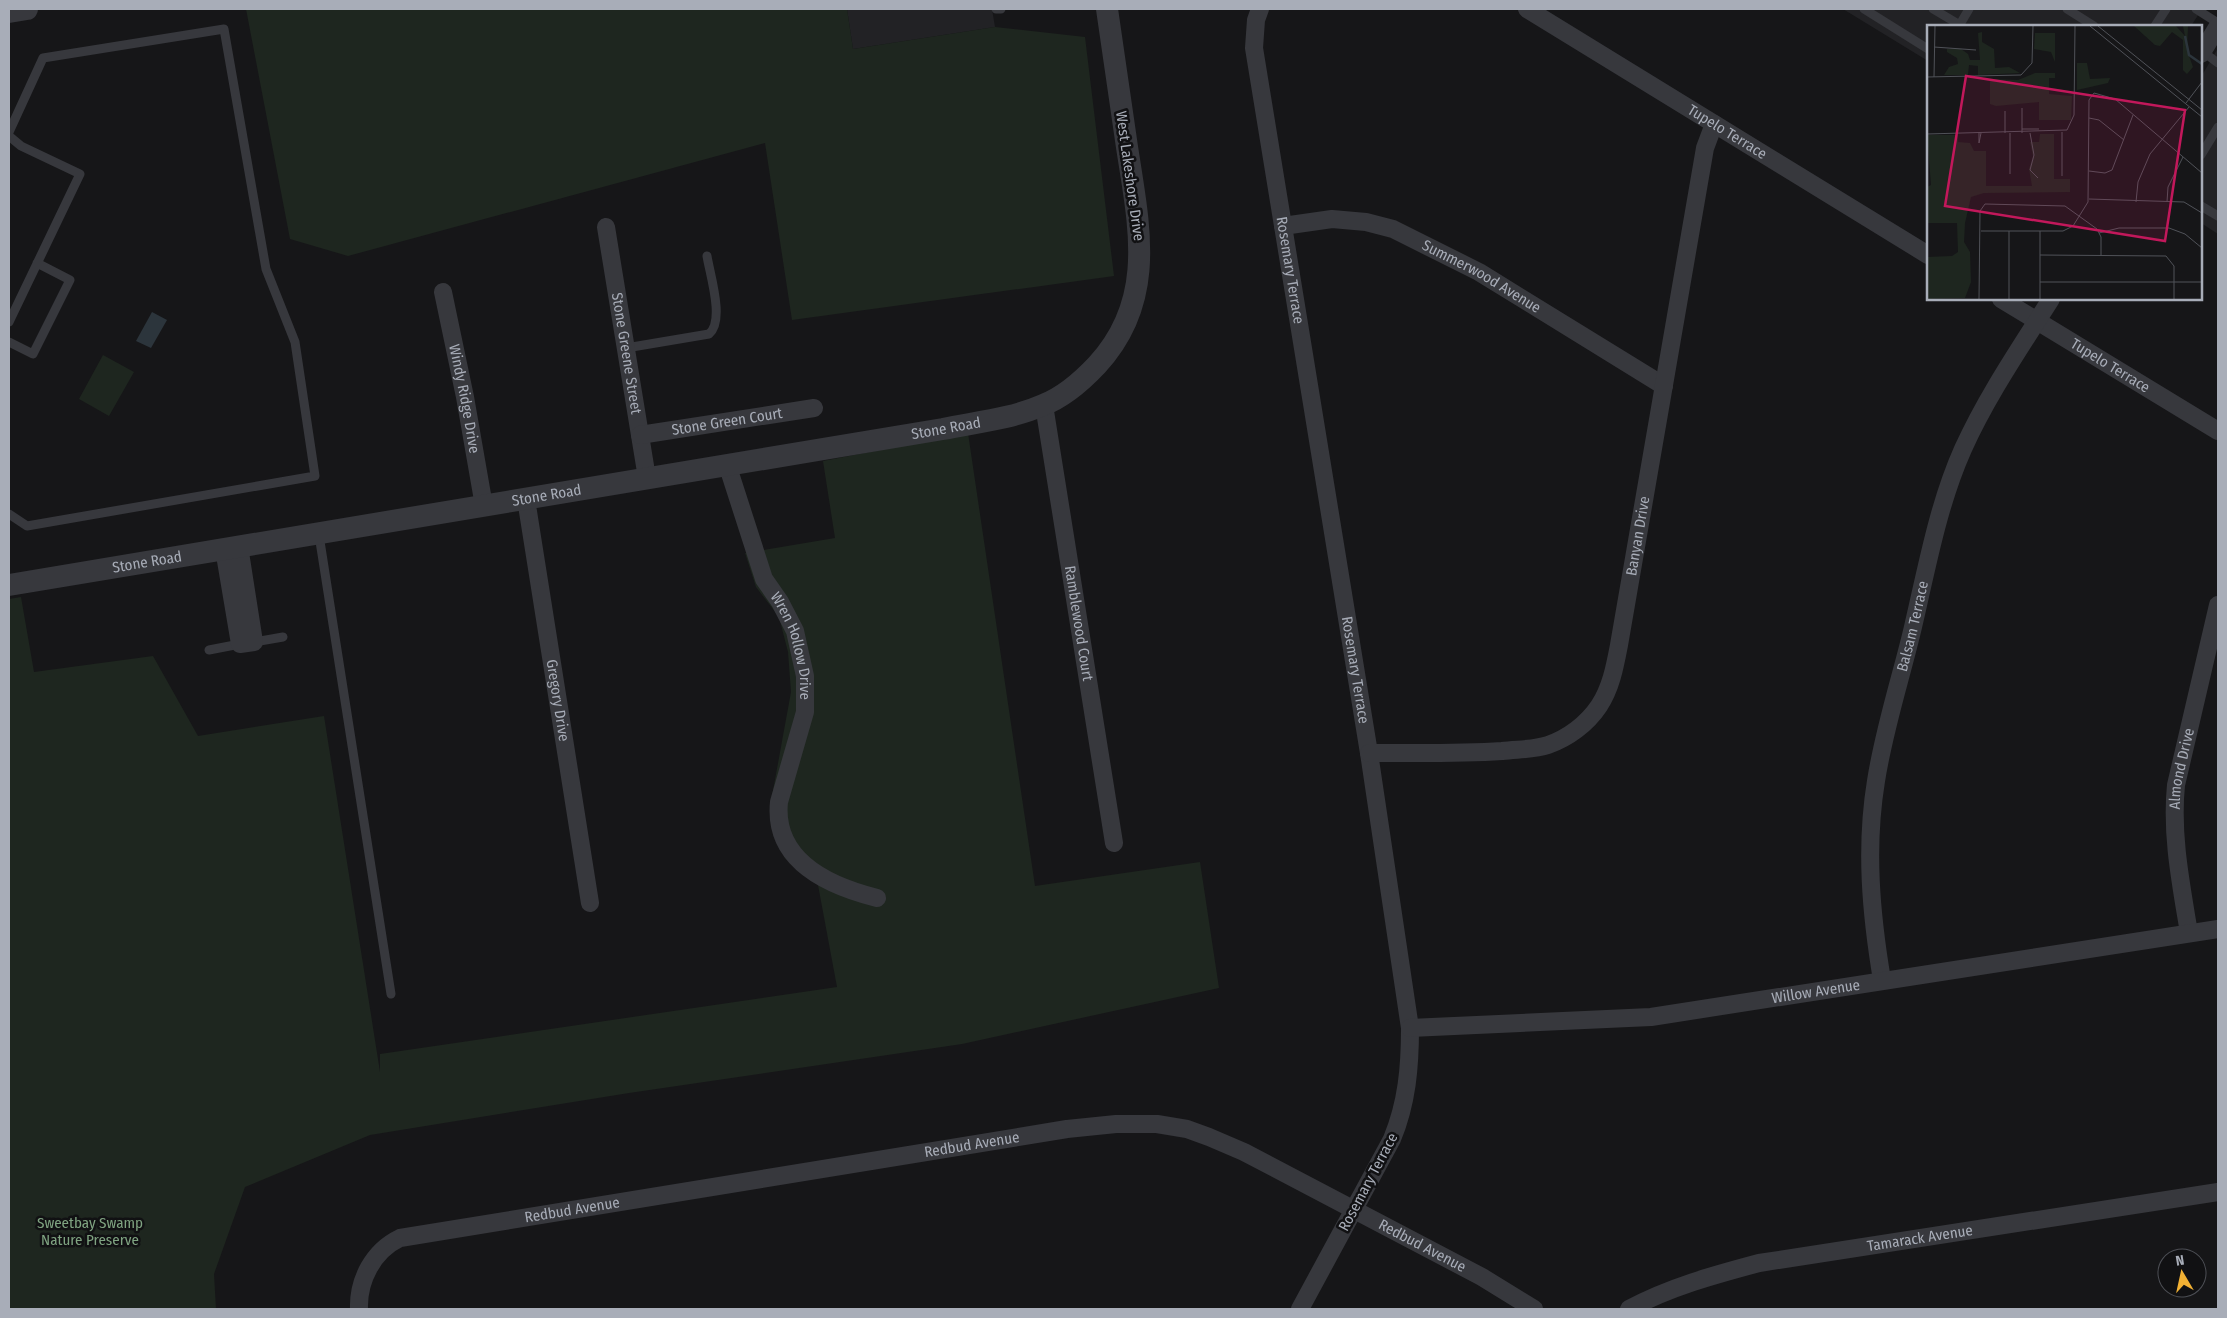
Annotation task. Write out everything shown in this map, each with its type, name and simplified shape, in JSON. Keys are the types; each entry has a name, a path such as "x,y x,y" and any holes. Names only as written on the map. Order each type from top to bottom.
{"street":[{"path":"9,12 27,9"},
{"name":"West Lakeshore Drive","path":"1078,384 1105,357 1120,334 1131,312 1138,284 1141,259 1139,223 1107,9"},
{"name":"Rosemary Terrace","path":"1260,9 1256,20 1254,48 1369,753 1410,1028 1410,1057 1406,1096 1399,1121 1354,1210 1300,1309"},
{"name":"Tupelo Terrace","path":"1527,9 1927,254"},
{"path":"2202,53 2218,24"},
{"name":"Banyan Drive","path":"1369,753 1482,752 1548,745 1570,734 1587,721 1598,707 1613,673 1619,645 1705,148 1714,124"},
{"name":"Summerwood Avenue","path":"1283,226 1332,219 1366,222 1393,229 1480,272 1664,386"},
{"name":"Stone Greene Street","path":"606,227 647,478"},
{"name":"Windy Ridge Drive","path":"443,292 465,397 484,506"},
{"name":"Tupelo Terrace","path":"2002,300 2218,432"},
{"name":"Balsam Terrace","path":"1882,980 1873,926 1870,884 1870,840 1875,782 1881,755 1948,489 1963,450 1984,407 2049,300"},
{"name":"Stone Road","path":"9,585 1013,416 1044,405 1078,384"},
{"name":"Ramblewood Court","path":"1044,405 1114,843"},
{"name":"Stone Green Court","path":"640,435 814,408"},
{"name":"Wren Hollow Drive","path":"727,464 764,579 780,602 795,631 805,676 805,712 779,802 778,817 781,832 788,847 805,866 830,883 877,898"},
{"name":"Gregory Drive","path":"526,499 590,903"},
{"path":"231,548 247,643"},
{"name":"Almond Drive","path":"2189,933 2175,842 2174,811 2176,785 2218,605"},
{"name":"Willow Avenue","path":"1410,1028 1651,1017 2218,929"},
{"name":"Redbud Avenue","path":"359,1309 362,1282 376,1256 389,1243 415,1234 1067,1129 1116,1124 1157,1124 1187,1129 1244,1152 1482,1277 1534,1309"},
{"name":"Tamarack Avenue","path":"1629,1309 1653,1297 1708,1276 1759,1264 2218,1192"}],"lane":[{"path":"996,9 1001,9"},
{"path":"1864,9 1927,48"},
{"path":"1933,9 1959,25 1969,9"},
{"path":"2067,9 2092,25"},
{"path":"2156,25 2166,9"},
{"path":"2196,9 2218,24"},
{"path":"9,132 43,58 224,29 266,269 295,342 315,476 27,526 9,514"},
{"path":"2202,53 2218,62"},
{"path":"2202,153 2218,127"},
{"path":"9,136 21,146 80,174 9,322"},
{"path":"2202,207 2218,216"},
{"path":"626,348 708,334 713,330 717,316 707,256"},
{"path":"9,342 34,354 70,280 37,263"},
{"path":"319,534 391,994"},
{"path":"208,650 283,637"}],"shaded area":[{"path":"847,9 992,9 995,27 853,49"},
{"path":"1843,9 2202,9 2192,25 1927,25 1927,60"},
{"path":"2218,48 2218,234 2202,224 2202,75"},
{"path":"152,312 167,320 151,348 136,341"}],"green space":[{"path":"246,9 847,9 853,49 995,27 1085,37 1114,276 792,320 765,143 348,256 290,239"},
{"path":"103,355 134,372 109,416 79,399"},
{"name":"Sweetbay Swamp Nature Preserve","path":"968,433 1035,886 1200,862 1219,988 962,1044 629,1093 370,1135 245,1187 214,1274 216,1309 9,1309 9,599 21,597 34,672 153,656 198,736 324,716 380,1072 380,1054 837,987 818,885 785,858 771,825 772,796 791,692 788,652 779,617 756,587 745,553 835,538 823,461"}]}
